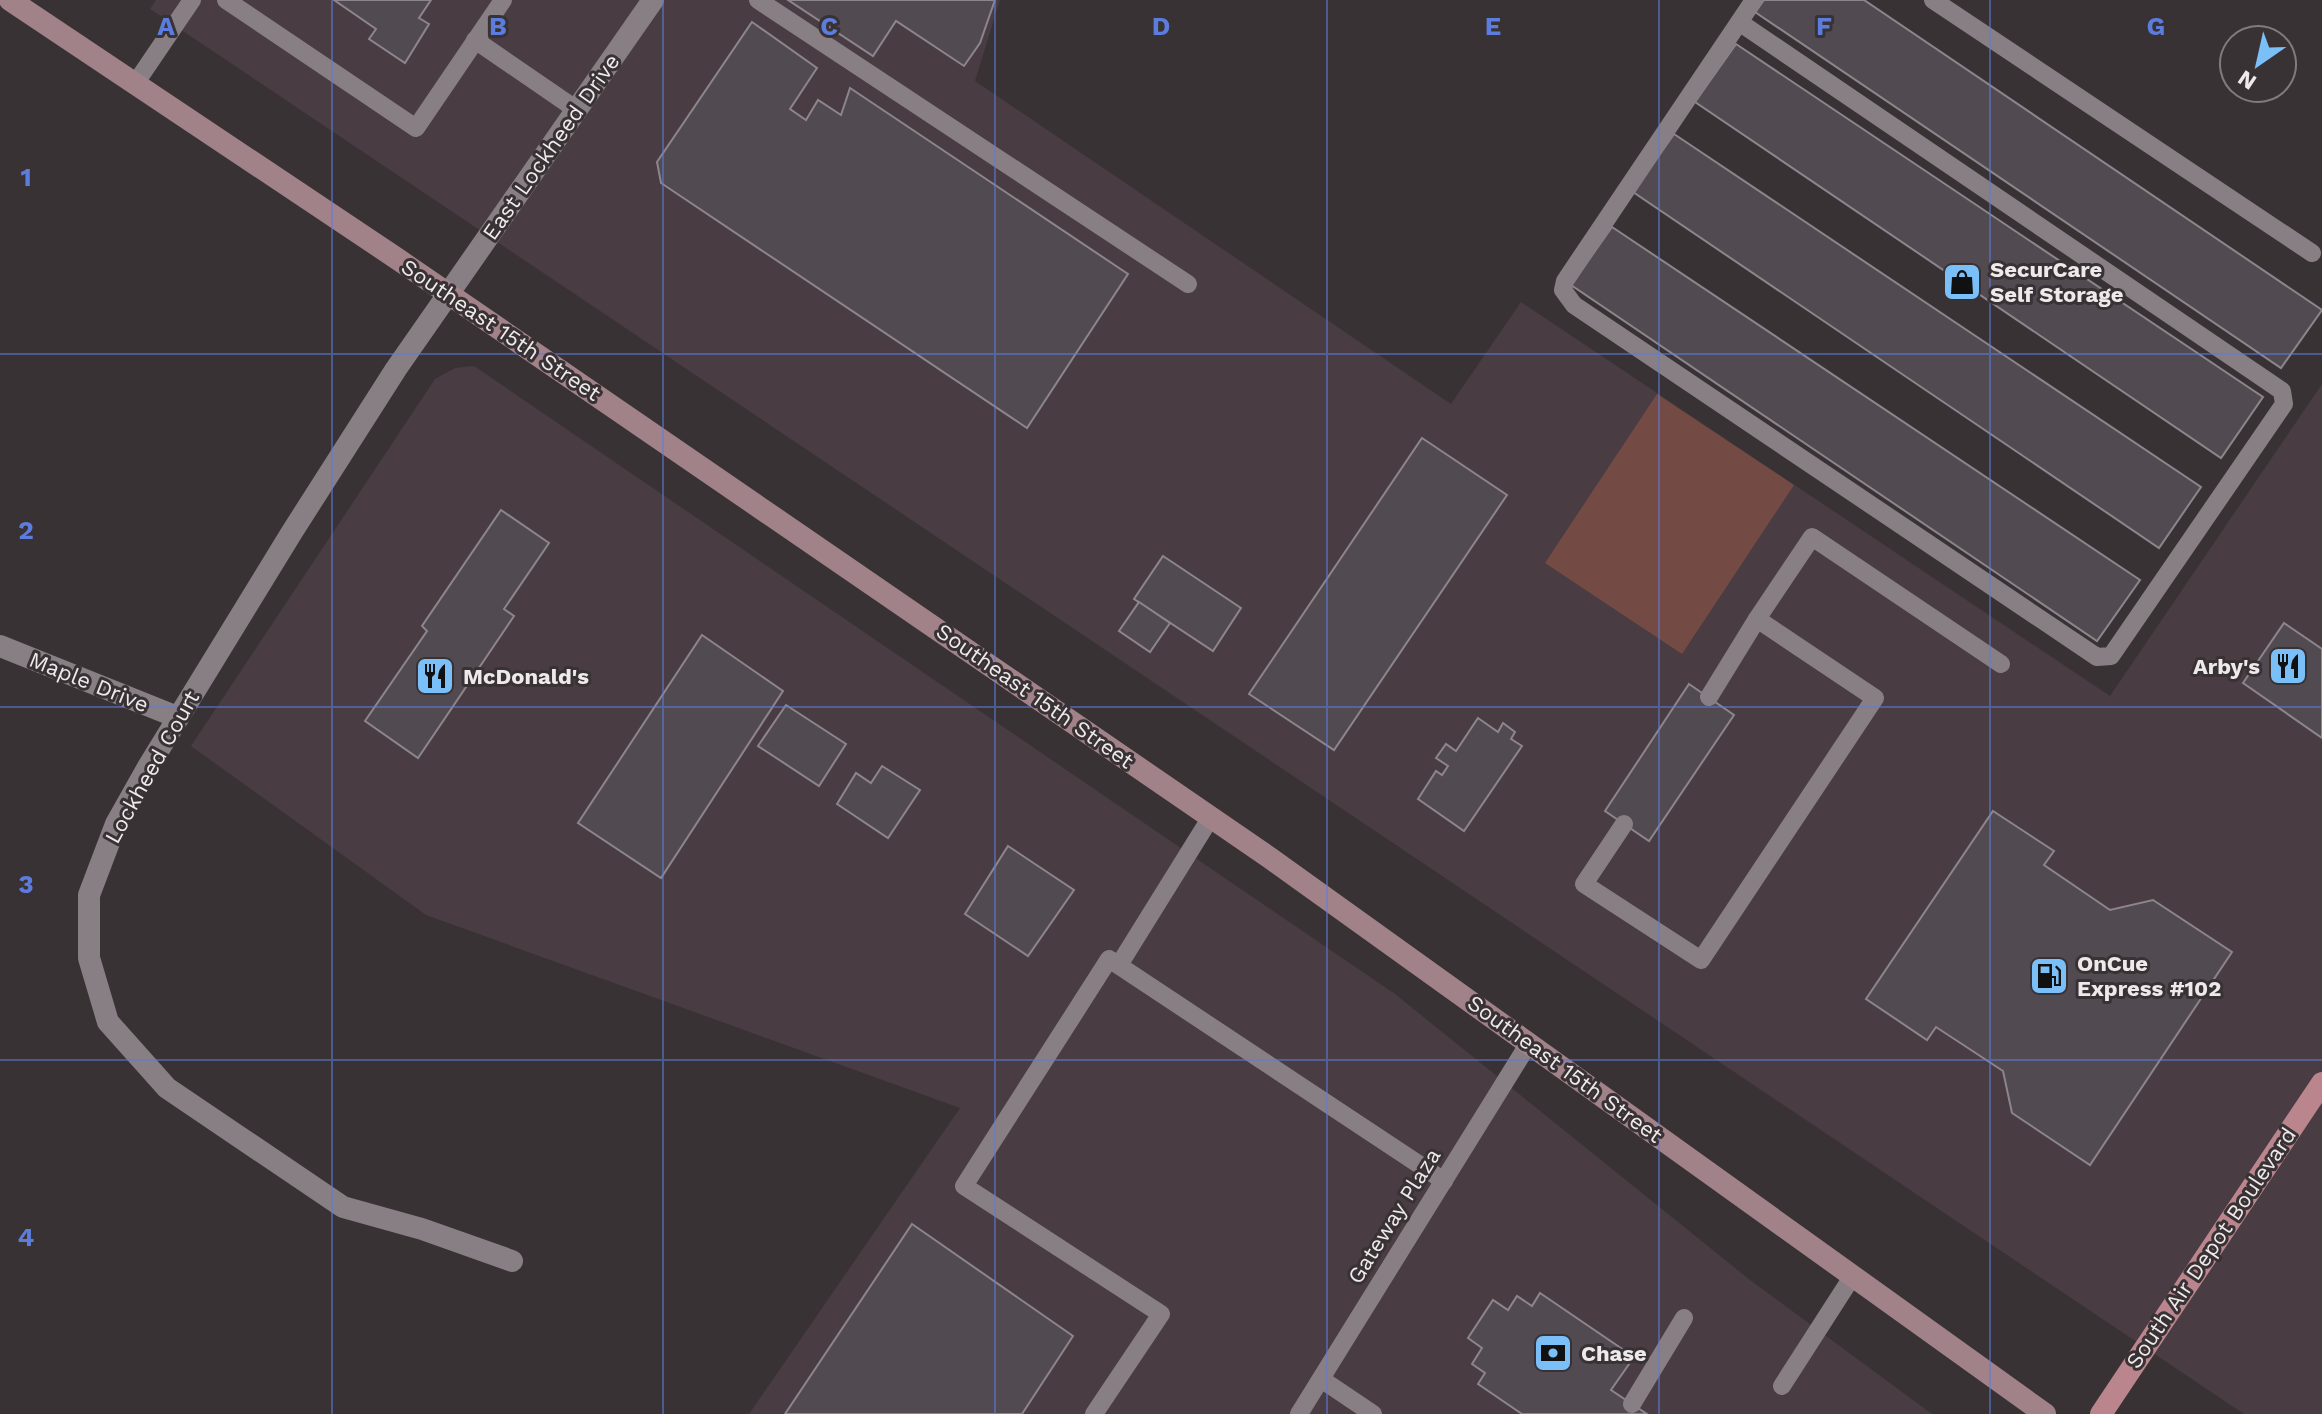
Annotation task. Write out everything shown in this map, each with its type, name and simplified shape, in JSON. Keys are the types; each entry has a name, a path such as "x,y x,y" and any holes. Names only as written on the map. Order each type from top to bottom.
{"main road":[{"name":"Southeast 15th Street","path":"10,0 449,295 1211,817 2045,1414"},
{"name":"South Air Depot Boulevard","path":"2101,1414 2322,1083"}],"street":[{"name":"East Lockheed Drive","path":"449,295 653,0"},
{"name":"Lockheed Court","path":"449,295 396,369 177,717 116,824 89,895 89,958 108,1022 167,1088 343,1207 422,1229 512,1261"},
{"name":"Maple Drive","path":"0,646 177,717"}],"lane":[{"path":"135,84 192,0"},
{"path":"226,0 416,128 503,0"},
{"path":"758,0 1188,284"},
{"path":"1739,22 2282,391 2284,404 2111,656 2097,657 1574,305 1563,290 1565,281 1739,22 1754,0"},
{"path":"1933,0 2312,253"},
{"path":"475,40 577,110"},
{"path":"1709,697 1812,537 2001,664"},
{"path":"1624,824 1584,884 1701,960 1875,698 1757,619"},
{"path":"1119,965 1211,817"},
{"path":"1094,1414 1161,1314 964,1186 1109,959 1444,1181"},
{"name":"Gateway Plaza","path":"1299,1414 1529,1043"},
{"path":"1782,1386 1852,1277"},
{"path":"1632,1404 1684,1318"},
{"path":"1321,1379 1373,1414"}],"shaded area":[{"path":"156,0 1000,0 975,81 1451,404 1521,302 2110,696 2322,384 2322,1414 2244,1414 150,9"},
{"path":"474,366 1395,994 1750,1280 1932,1414 749,1414 960,1108 426,915 191,746 435,379 455,368"},
{"path":"1657,394 1794,485 1682,654 1545,563"}],"building":[{"path":"334,0 431,0 419,18 429,24 405,63 369,39 376,29"},
{"path":"788,0 995,0 980,43 964,66 896,21 873,56"},
{"path":"1764,0 1864,0 2322,310 2281,368 1755,12"},
{"path":"752,22 817,68 790,109 806,120 818,100 841,115 850,88 1128,274 1027,428 661,183 657,162"},
{"path":"1736,44 2263,397 2221,458 1695,102"},
{"path":"1674,134 2201,487 2159,548 1633,192"},
{"path":"1612,227 2140,580 2097,641 1571,285"},
{"path":"1422,438 1507,495 1334,750 1249,694"},
{"name":"McDonald's","path":"501,510 549,543 504,609 514,616 418,758 365,721 427,631 422,626"},
{"path":"1163,556 1241,608 1213,651 1134,599"},
{"path":"1139,602 1170,623 1150,652 1119,631"},
{"name":"Arby's","path":"2284,623 2322,649 2322,738 2243,683"},
{"path":"702,635 783,691 661,878 578,823"},
{"path":"1689,684 1734,715 1649,841 1605,811"},
{"path":"786,705 846,744 819,786 758,746"},
{"path":"1478,718 1498,732 1503,723 1515,732 1511,739 1522,746 1464,831 1418,799 1436,771 1442,775 1448,766 1436,758 1446,744 1456,751"},
{"path":"882,766 920,790 888,838 837,804 856,773 871,783"},
{"name":"OnCue Express #102","path":"1993,811 2054,851 2044,865 2110,910 2153,900 2232,952 2090,1165 2012,1113 2003,1071 1936,1027 1927,1040 1866,999"},
{"path":"1008,846 1074,890 1028,956 965,914"},
{"path":"912,1224 1073,1336 1022,1414 785,1414"},
{"name":"Chase","path":"1540,1293 1634,1357 1611,1390 1647,1414 1522,1414 1478,1384 1485,1373 1472,1364 1482,1348 1468,1338 1493,1300 1508,1310 1517,1296 1532,1306"}],"place":[{"name":"SecurCare Self Storage","path":"1962,282"},
{"name":"Arby's","path":"2288,666"},
{"name":"McDonald's","path":"435,676"},
{"name":"OnCue Express #102","path":"2049,976"},
{"name":"Chase","path":"1553,1353"}]}
